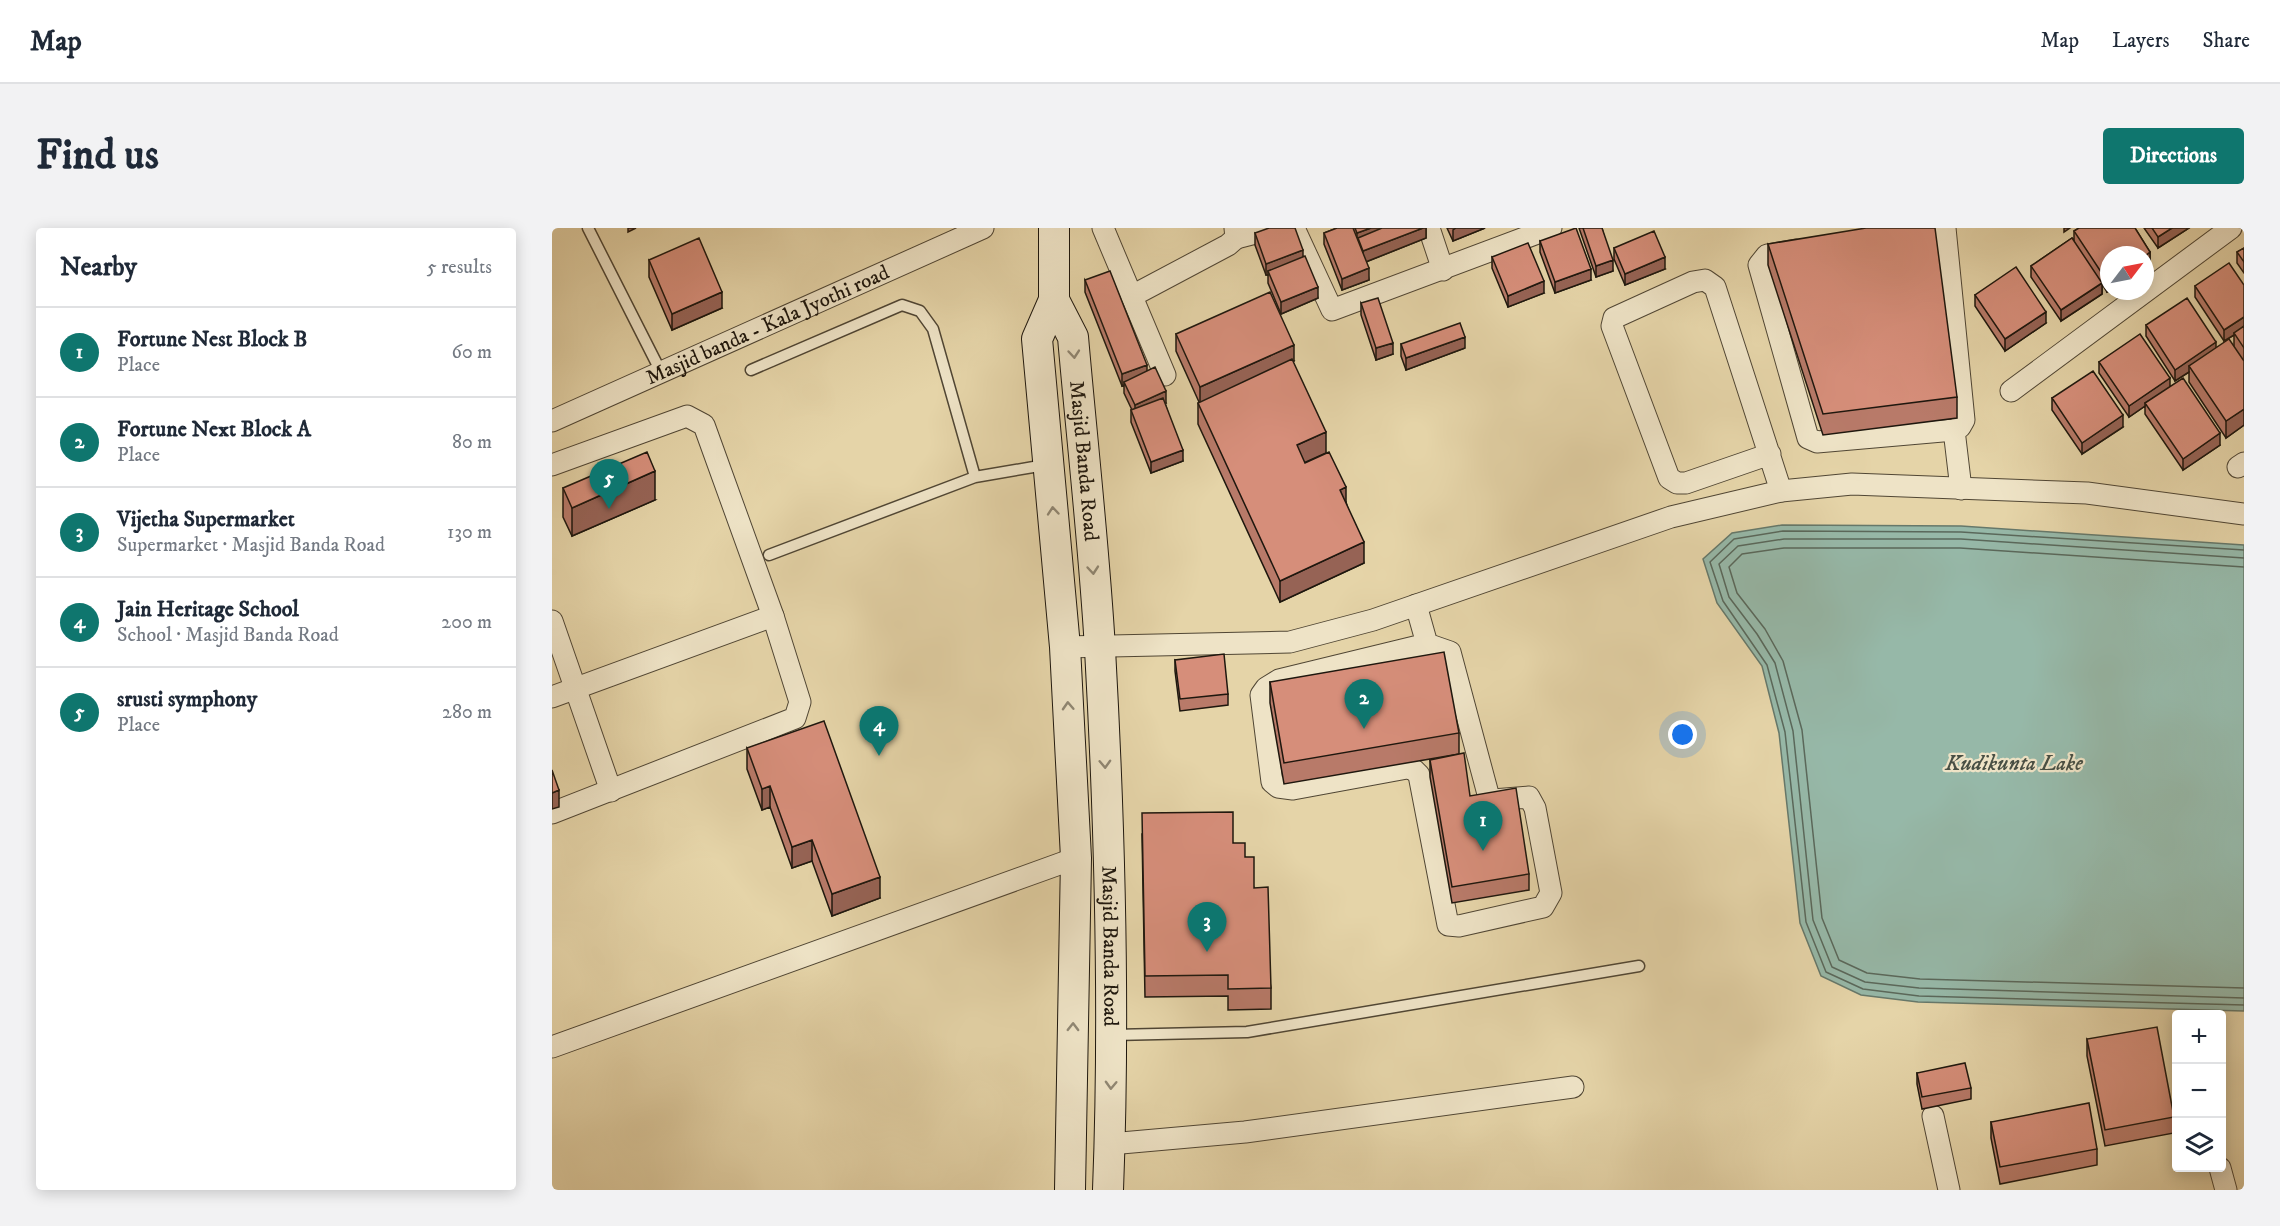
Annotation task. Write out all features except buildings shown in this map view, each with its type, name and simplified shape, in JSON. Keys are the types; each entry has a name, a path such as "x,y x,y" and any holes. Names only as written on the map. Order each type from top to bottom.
{"main road":[{"path":"1054,228 1054,300"},
{"name":"Masjid Banda Road","path":"1054,300 1037,339 1065,647 1076,858 1070,1190"},
{"name":"Masjid Banda Road","path":"1054,300 1072,337 1100,648 1109,856 1113,1035 1108,1190"}],"street":[{"name":"Masjid banda - Kala Jyothi road","path":"552,421 983,228"},
{"path":"1103,228 1165,375"},
{"path":"1132,296 1228,245 1235,233 1275,228"},
{"path":"1294,228 1332,310 1443,270 1546,229"},
{"path":"1429,228 1443,270"},
{"path":"1812,247 1767,255 1758,265 1808,438 1817,442 1954,430 1960,427 1964,420 1945,228"},
{"path":"2011,391 2231,228"},
{"path":"1770,454 1686,483 1677,483 1669,478 1612,327 1614,318 1693,282 1705,280 1715,287 1770,454 1781,491"},
{"path":"552,465 687,416 704,425 773,616 800,702 795,718 552,813"},
{"path":"1954,430 1961,489"},
{"path":"1065,647 1290,642 1373,620 1671,517 1781,491 1852,484 2087,493 2244,514"},
{"path":"1416,605 1427,644"},
{"path":"552,697 773,616"},
{"path":"552,621 573,688 611,791"},
{"path":"1427,644 1449,652 1488,794 1493,800 1529,797 1535,808 1551,893 1543,908 1459,926 1448,925 1419,775 1414,770 1407,768 1293,789 1278,787 1272,782 1261,695 1266,688 1279,680 1427,644"},
{"name":"Masjid Banda Road","path":"552,1047 1076,858"},
{"path":"1110,1144 1245,1132 1573,1087"},
{"path":"1933,1116 1949,1190"},
{"path":"2221,1172 2226,1190"}],"lane":[{"path":"588,228 661,372"},
{"path":"751,370 902,306 920,311 933,329 975,477"},
{"path":"770,555 975,477 1048,465"},
{"path":"1113,1035 1247,1032 1639,966"}],"water":[{"name":"Kudikunta Lake","path":"1782,525 1961,526 2244,545 2244,1011 1918,1002 1861,995 1821,976 1800,923 1779,733 1762,666 1717,603 1703,559 1732,533"}],"place":[{"name":"srusti symphony","path":"609,509"},
{"name":"Fortune Next Block A","path":"1364,729"},
{"name":"Jain Heritage School","path":"879,756"},
{"name":"Fortune Nest Block B","path":"1483,851"},
{"name":"Vijetha Supermarket","path":"1207,952"}]}
